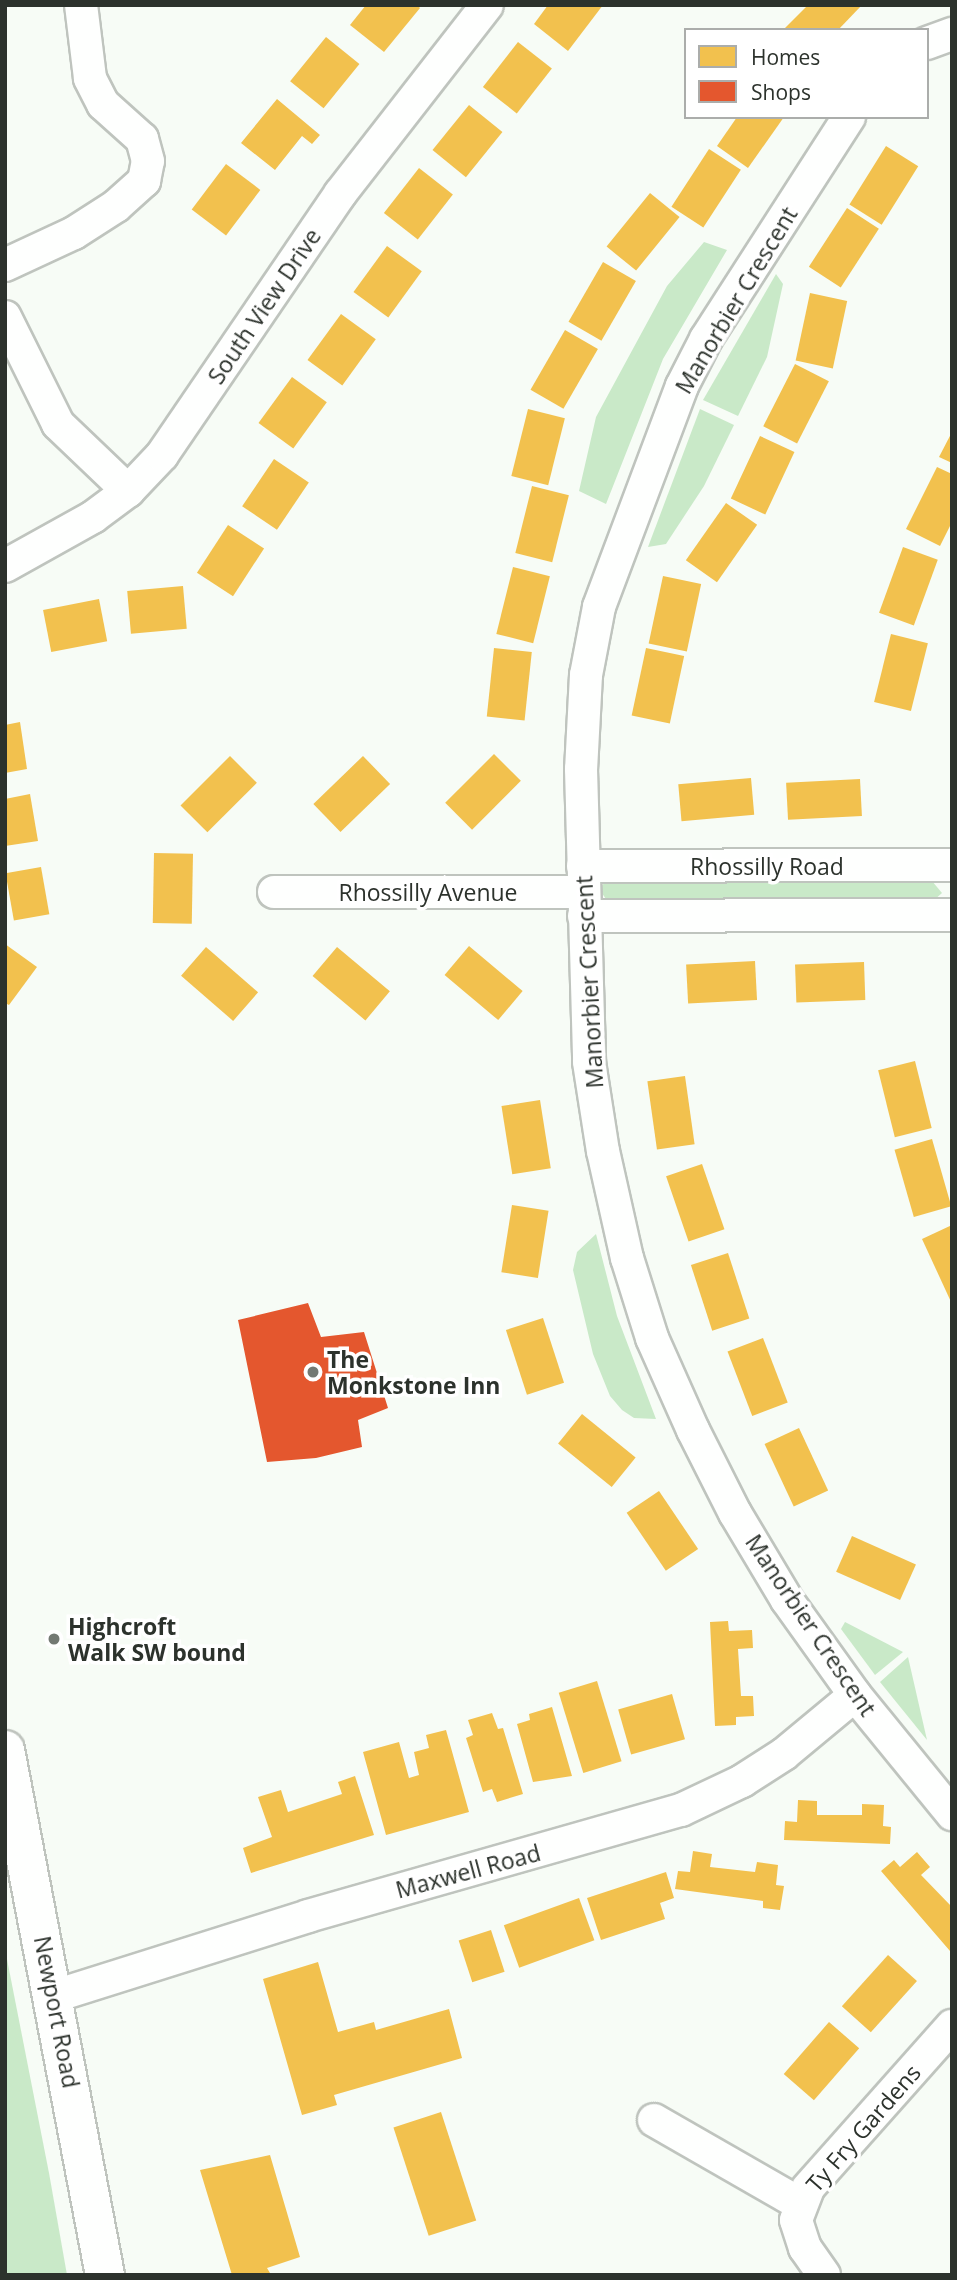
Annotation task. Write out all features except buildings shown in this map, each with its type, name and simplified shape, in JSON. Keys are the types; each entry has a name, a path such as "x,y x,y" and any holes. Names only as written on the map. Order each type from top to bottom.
{"main road":[{"name":"Newport Road","path":"5,1750 55,1996 106,2275"}],"street":[{"path":"5,265 74,233 116,206 144,181 148,161 142,139 103,104 90,78 81,5"},
{"name":"South View Drive","path":"5,566 93,517 128,491 181,429 340,194 487,5"},
{"path":"929,42 952,34"},
{"name":"Manorbier Crescent","path":"848,119 706,339 664,428 626,525 599,607 586,675 583,892 589,1062 603,1151 627,1258 652,1338 735,1513 787,1600 855,1695 952,1814"},
{"path":"5,317 58,424 128,491"},
{"name":"Rhossilly Road","path":"583,892 952,865"},
{"name":"Rhossilly Avenue","path":"274,892 583,892"},
{"path":"583,892 952,915"},
{"name":"Maxwell Road","path":"55,1996 308,1916 681,1810 742,1781 783,1754 855,1695"},
{"name":"Ty Fry Gardens","path":"824,2275 799,2235 800,2204 808,2188 952,2026"},
{"path":"654,2120 800,2204"}],"green space":[{"path":"704,242 727,250 663,359 606,504 579,491 596,417 667,286"},
{"path":"776,274 783,284 767,357 738,416 703,400"},
{"path":"700,409 734,425 704,486 666,544 648,547"},
{"path":"607,880 932,881 942,893 933,901 608,902 599,889"},
{"path":"596,1234 617,1316 656,1419 634,1418 622,1410 610,1396 593,1354 573,1270 577,1252"},
{"path":"845,1622 903,1652 875,1675 841,1629"},
{"path":"908,1657 927,1740 880,1682"},
{"path":"5,1949 49,2173 67,2275 5,2275"}],"place":[{"name":"The Monkstone Inn","path":"313,1372"},
{"name":"Highcroft Walk SW bound","path":"54,1639"}]}
